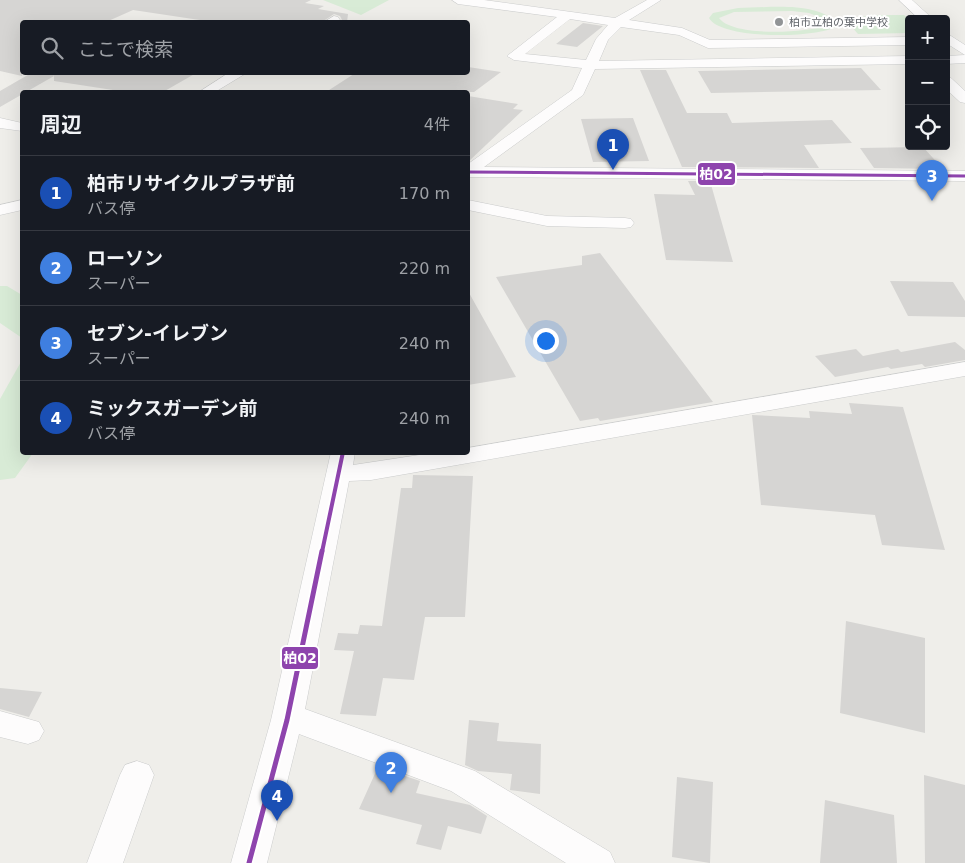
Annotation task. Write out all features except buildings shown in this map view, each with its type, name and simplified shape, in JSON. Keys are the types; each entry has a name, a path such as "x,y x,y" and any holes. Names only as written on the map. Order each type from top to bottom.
{"street":[{"path":"458,0 682,32 708,44 905,41"},
{"path":"470,171 578,92 602,38 618,22 655,0"},
{"path":"905,0 922,15"},
{"path":"568,15 514,56 590,64 720,64 905,60"},
{"path":"950,40 965,51"},
{"path":"708,44 720,64"},
{"path":"950,60 965,59"},
{"path":"950,70 965,70"},
{"path":"210,90 236,75"},
{"path":"950,85 965,99"},
{"path":"0,124 20,127"},
{"path":"470,172 965,176"},
{"path":"0,210 20,205"},
{"path":"470,216 625,223"},
{"path":"470,455 965,369"},
{"path":"249,863 287,720 342,463 371,472 469,455"},
{"path":"287,720 302,721 463,781 597,863"},
{"path":"105,863 137,775"}],"green space":[{"path":"323,0 389,0 361,15"},
{"path":"792,7 819,12 830,17 839,25 829,30 813,33 793,35 751,34 717,25 709,18 713,13 738,8","holes":["792,11 809,13 824,19 825,26 786,32 753,31 727,24 719,18 734,12"]},
{"path":"870,15 904,15 905,33 858,34 850,25 850,20"},
{"path":"0,286 7,286 20,294 20,337 0,323"},
{"path":"20,364 20,455 32,455 15,478 0,480 0,399"}],"transit line":[{"name":"柏02","path":"470,172 965,176"},
{"name":"柏02","path":"249,863 287,720 342,455"}],"place":[{"name":"柏市立柏の葉中学校","path":"779,22"},
{"name":"柏市リサイクルプラザ前","path":"613,170"},
{"name":"セブン-イレブン","path":"932,201"},
{"name":"ローソン","path":"391,793"},
{"name":"ミックスガーデン前","path":"277,821"}]}
